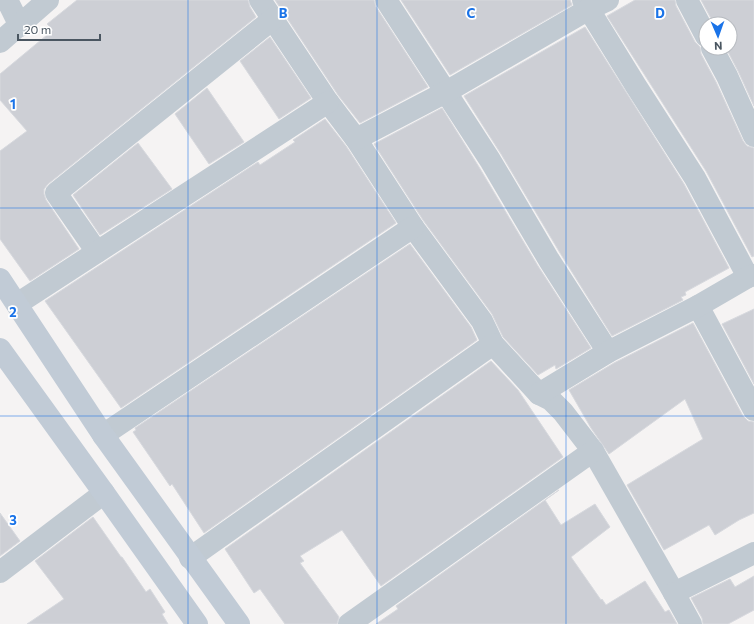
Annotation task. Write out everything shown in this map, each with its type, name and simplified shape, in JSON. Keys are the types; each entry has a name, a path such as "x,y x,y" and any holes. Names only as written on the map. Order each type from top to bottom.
{"main road":[{"path":"0,279 103,435 190,558 239,624"},
{"path":"0,349 197,624"}],"street":[{"path":"7,0 20,26"},
{"path":"0,42 48,0"},
{"path":"260,0 328,102 356,139 413,227 482,321 493,344 539,394 551,400 563,412 593,451 691,624"},
{"path":"386,0 490,160 549,260 608,352"},
{"path":"687,0 698,21"},
{"path":"356,139 446,92 594,3 636,86 695,178 751,276 698,306 608,352 539,394"},
{"path":"97,252 56,193 273,19"},
{"path":"716,56 754,136"},
{"path":"17,304 328,102"},
{"path":"103,435 413,227"},
{"path":"698,306 754,410"},
{"path":"190,558 493,344"},
{"path":"349,624 593,451"},
{"path":"0,572 104,493"},
{"path":"674,593 754,553"}],"building":[{"path":"77,0 248,0 256,17 48,184 44,189 46,200 79,249 30,281 0,239 0,151 27,131 0,100 0,74 53,30 47,24"},
{"path":"275,0 374,0 376,7 428,87 360,123 338,95"},
{"path":"401,0 570,0 572,5 450,75"},
{"path":"635,0 675,0 676,6 698,45 698,56 702,56 716,82 743,141 747,146 754,148 754,256 752,257 706,171 607,16"},
{"path":"701,0 754,0 754,106 730,56 738,56 738,16 710,16"},
{"path":"585,27 684,184 729,268 685,292 686,295 681,297 683,300 612,336 464,96"},
{"path":"270,37 311,98 279,119 240,61"},
{"path":"207,88 244,142 209,164 175,114"},
{"path":"442,108 538,266 591,348 556,369 555,365 538,375 503,337 492,314 423,220 374,144"},
{"path":"325,119 346,146 396,223 121,408 45,301 258,162 260,165 295,142 293,140"},
{"path":"138,143 172,189 100,235 73,195"},
{"path":"410,244 471,327 477,340 204,533 172,484 170,486 133,432 136,430 135,428"},
{"path":"754,309 754,384 722,324"},
{"path":"693,323 743,416 748,421 754,422 754,513 739,520 715,535 709,525 664,550 627,485 703,439 685,399 609,454 591,428 569,390 614,363"},
{"path":"491,361 518,390 563,457 381,586 342,530 300,556 304,561 300,563 339,617 337,624 285,624 260,589 254,593 225,549"},
{"path":"559,490 545,500 561,525 595,504 610,527 571,557 601,600 602,599 606,605 645,581 665,612 669,610 677,624 376,624 398,609 396,606"},
{"path":"0,513 20,541 0,556"},
{"path":"93,517 146,592 150,589 165,612 162,614 168,624 27,624 64,599 35,561"},
{"path":"754,576 754,610 728,624 703,624 702,618 691,598 730,579 735,587"}]}
